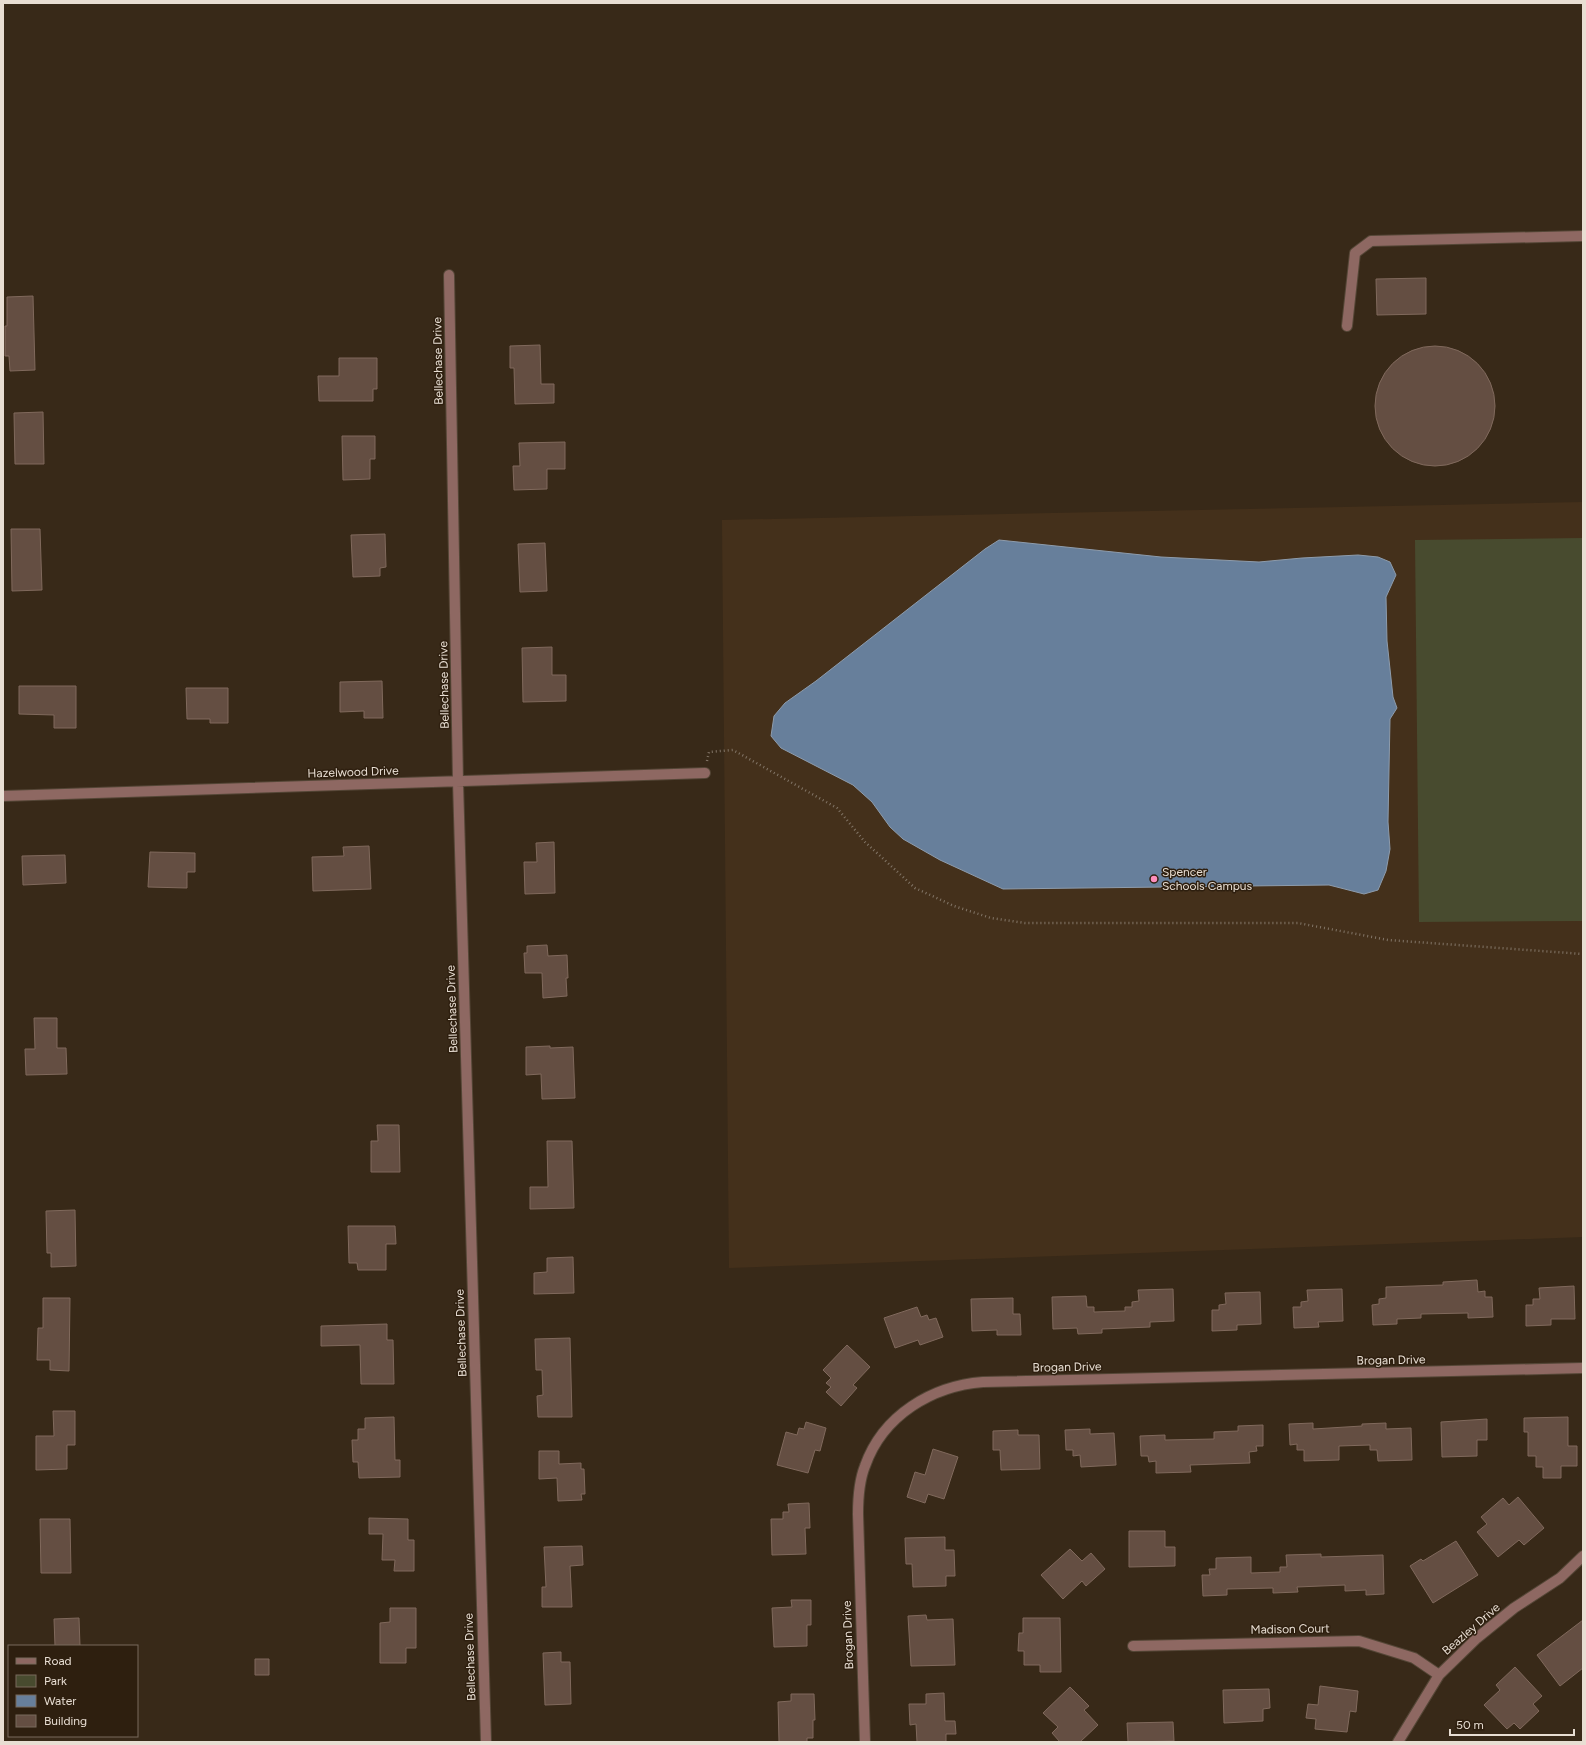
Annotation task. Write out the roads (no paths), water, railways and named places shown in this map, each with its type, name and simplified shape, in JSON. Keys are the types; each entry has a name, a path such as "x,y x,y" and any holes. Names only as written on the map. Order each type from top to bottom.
{"street":[{"path":"1347,326 1355,253 1371,241 1583,236"},
{"name":"Bellechase Drive","path":"449,275 458,782 486,1742"},
{"name":"Hazelwood Drive","path":"3,796 705,773"},
{"name":"Brogan Drive","path":"865,1742 858,1514 861,1479 865,1465 880,1436 900,1415 930,1395 966,1384 983,1382 1583,1368"},
{"name":"Beazley Drive","path":"1398,1742 1439,1675 1477,1638 1514,1608 1560,1578 1583,1556"},
{"name":"Madison Court","path":"1133,1646 1359,1641 1414,1658 1439,1675"}],"water":[{"path":"999,540 1161,557 1259,562 1358,555 1378,557 1390,562 1396,575 1386,597 1387,641 1393,697 1397,708 1390,719 1388,822 1390,849 1386,871 1378,890 1364,894 1329,885 1003,889 940,860 903,839 890,827 872,802 853,785 781,748 771,736 774,716 785,703 816,681 985,549"}],"place":[{"name":"Spencer Schools Campus","path":"1154,879"}]}
